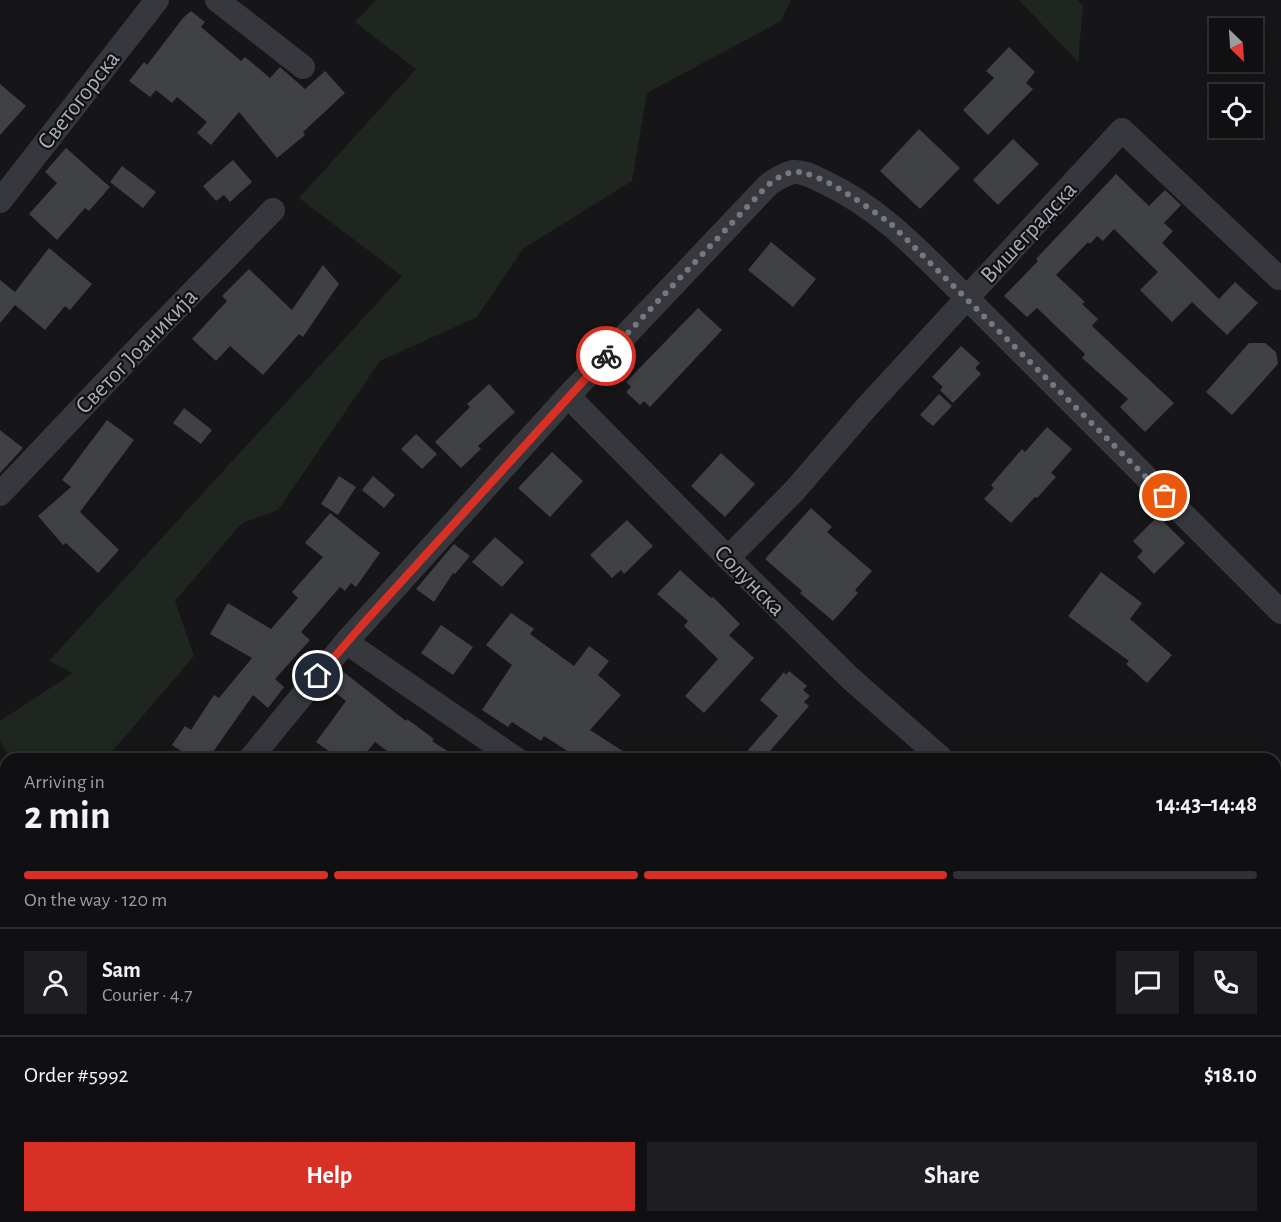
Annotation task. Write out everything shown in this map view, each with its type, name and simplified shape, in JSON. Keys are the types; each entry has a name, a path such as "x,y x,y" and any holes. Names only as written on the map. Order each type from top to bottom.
{"street":[{"name":"Светогорска","path":"0,201 157,0"},
{"path":"217,0 303,67"},
{"name":"Вишеградска","path":"1279,278 1122,130 967,298 1281,612"},
{"path":"255,753 346,642 568,396 768,185 781,176 795,172 807,174 841,189 890,223 967,298 795,490 728,558"},
{"name":"Светог Јоаникија","path":"0,494 273,210"},
{"name":"Солунска","path":"568,396 850,678 935,753"},
{"path":"346,642 507,753"}],"shaded area":[{"path":"376,0 791,0 781,21 647,93 632,181 523,249 477,317 380,361 278,510 242,523 175,601 194,656 111,753 7,753 0,741 0,721 73,673 49,661 402,276 299,198 416,69 355,22"},
{"path":"1019,0 1078,0 1083,6 1078,62"}],"building":[{"path":"191,11 205,22 201,27 241,61 245,57 270,78 280,67 305,89 325,71 345,93 303,132 305,135 277,158 239,112 211,145 197,133 207,122 177,97 172,103 156,90 150,97 129,81 144,62 147,65"},
{"path":"1009,47 1035,72 1026,83 1033,89 988,135 963,110 994,78 986,71"},
{"path":"0,84 26,106 0,135"},
{"path":"919,129 960,168 920,209 880,171"},
{"path":"1013,139 1039,164 998,205 973,180"},
{"path":"66,148 110,187 89,211 85,208 57,240 29,214 57,183 45,172"},
{"path":"233,160 252,182 230,202 224,195 216,201 203,186"},
{"path":"122,166 156,192 143,208 110,182"},
{"path":"1116,174 1149,206 1165,190 1181,205 1164,223 1173,231 1162,243 1219,299 1235,282 1258,303 1227,335 1192,302 1172,322 1140,290 1158,272 1114,229 1103,241 1097,236 1090,244 1088,242 1056,275 1085,302 1082,304 1098,319 1092,326 1174,403 1145,432 1120,407 1128,399 1082,358 1085,354 1037,308 1027,317 1004,296"},
{"path":"771,242 816,279 793,307 748,270"},
{"path":"49,248 92,284 70,310 65,306 45,330 15,305 0,323 0,280 15,292"},
{"path":"323,265 339,284 303,337 299,334 263,375 230,346 216,361 192,339 227,301 222,296 249,269 292,310"},
{"path":"698,308 722,330 650,407 644,401 640,405 626,392 631,387 626,382"},
{"path":"1249,343 1265,343 1276,352 1278,364 1232,415 1206,392"},
{"path":"961,346 980,363 975,368 981,374 953,403 940,390 943,387 932,377"},
{"path":"489,384 515,412 478,446 481,449 461,468 435,442 470,407 467,404"},
{"path":"939,394 952,406 933,426 920,415"},
{"path":"184,408 212,430 201,444 173,423"},
{"path":"107,420 134,440 80,512 119,550 98,573 66,543 63,545 38,516 71,487 62,480"},
{"path":"1047,427 1072,449 1051,473 1056,477 1011,523 984,499 994,488 991,485 1022,449 1025,452"},
{"path":"0,430 23,448 0,473"},
{"path":"416,434 437,454 422,469 401,449"},
{"path":"552,452 583,481 550,517 518,488"},
{"path":"721,453 755,484 725,517 691,486"},
{"path":"339,476 356,487 338,515 321,504"},
{"path":"373,476 395,495 384,508 362,490"},
{"path":"811,508 832,527 827,532 872,571 855,590 858,593 833,621 765,559"},
{"path":"330,513 380,553 356,587 351,583 345,591 340,587 301,632 310,640 275,679 284,687 268,708 253,695 212,753 184,753 172,745 185,726 191,730 214,695 219,698 252,658 210,634 228,603 271,629 298,598 292,592 323,557 305,543"},
{"path":"1158,516 1185,543 1154,574 1137,557 1143,551 1133,541"},
{"path":"627,520 653,546 624,574 621,570 612,578 590,555"},
{"path":"495,537 524,562 502,587 472,562"},
{"path":"454,544 470,556 455,574 453,573 434,602 416,589"},
{"path":"680,570 711,598 713,597 740,624 729,635 754,658 704,713 685,696 718,659 684,626 688,621 657,594"},
{"path":"1101,572 1142,603 1130,619 1172,655 1147,683 1126,664 1129,661 1068,616"},
{"path":"511,613 534,629 530,634 574,666 589,646 609,661 598,675 621,695 590,730 626,753 571,753 544,736 541,741 512,722 508,727 482,710 512,665 486,645"},
{"path":"441,625 473,647 453,675 421,653"},
{"path":"341,670 451,753 390,753 375,742 366,753 332,753 316,742 346,701 328,687"},
{"path":"789,671 807,686 803,690 810,696 804,702 809,706 768,753 752,753 748,750 778,716 760,700 784,672 786,675"}],"way so far":[{"path":"606,356 768,185 781,176 795,172 807,174 841,189 890,223 1165,496"}],"route":[{"path":"318,676 346,642 606,356"}]}
